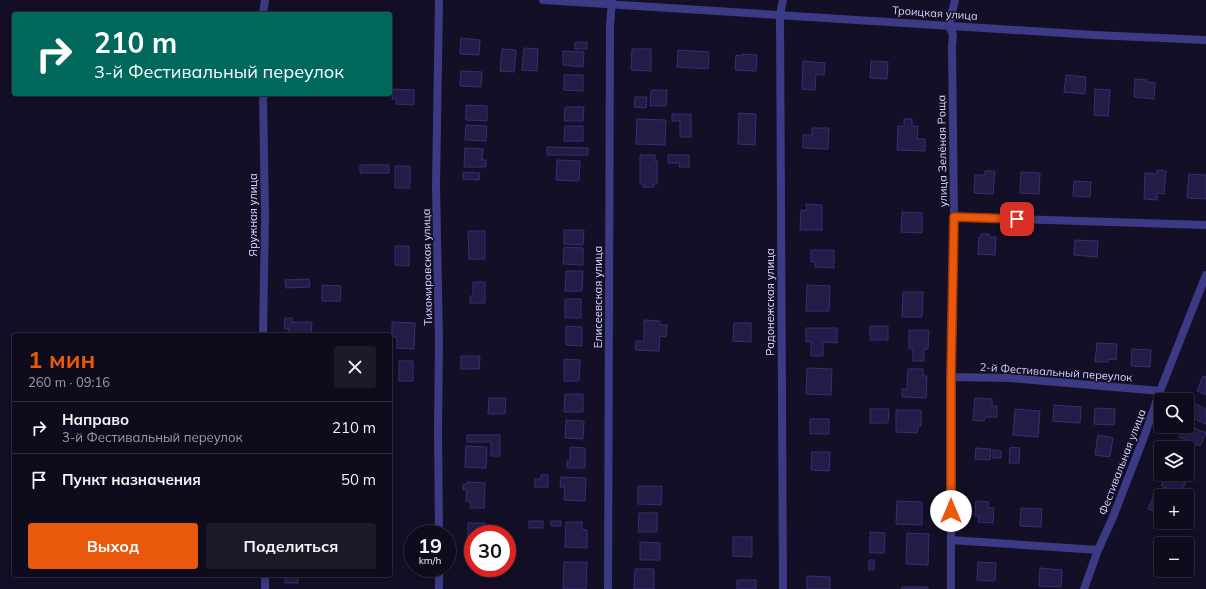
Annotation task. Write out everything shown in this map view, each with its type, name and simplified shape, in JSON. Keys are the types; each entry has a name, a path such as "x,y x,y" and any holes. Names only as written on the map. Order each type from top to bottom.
{"street":[{"path":"263,12 265,0"},
{"name":"Тихомировская улица","path":"439,0 436,186 439,341 439,525"},
{"name":"Троицкая улица","path":"543,0 611,2 780,15 1094,35 1206,40"},
{"name":"Радонежская улица","path":"783,0 780,15 783,589"},
{"path":"949,25 955,0"},
{"name":"Елисеевская улица","path":"608,589 611,2"},
{"name":"улица Зелёная Роща","path":"949,25 953,35 954,217 951,377 951,589"},
{"name":"Яружная улица","path":"263,96 265,216 263,333"},
{"path":"954,217 1206,225"},
{"name":"Фестивальная улица","path":"1084,589 1206,275"},
{"name":"2-й Фестивальный переулок","path":"951,377 1010,378 1160,391"},
{"path":"951,540 1098,550"},
{"path":"265,577 266,589"},
{"path":"439,577 440,589"}],"building":[{"path":"461,38 480,40 479,55 460,54"},
{"path":"575,42 587,42 587,49 575,49"},
{"path":"524,48 538,49 537,71 522,70"},
{"path":"502,49 516,50 514,72 500,71"},
{"path":"632,49 651,49 651,71 631,70"},
{"path":"678,50 709,52 708,69 677,67"},
{"path":"563,51 584,52 583,67 563,65"},
{"path":"742,54 757,55 756,71 735,70 736,55 742,56"},
{"path":"803,61 825,63 824,75 816,74 815,90 802,89"},
{"path":"871,61 888,62 887,79 870,78"},
{"path":"461,71 482,72 481,87 460,86"},
{"path":"564,75 583,75 583,91 564,90"},
{"path":"1066,75 1086,77 1085,94 1064,92"},
{"path":"1135,79 1147,80 1147,82 1155,83 1154,99 1134,97"},
{"path":"393,89 414,90 414,105 396,104 397,99 392,99"},
{"path":"1095,89 1110,90 1108,116 1094,115"},
{"path":"651,90 667,90 666,106 650,106"},
{"path":"635,97 647,97 646,108 634,107"},
{"path":"466,105 487,106 487,121 466,120"},
{"path":"565,107 584,107 583,121 564,121"},
{"path":"739,113 756,114 755,145 738,144"},
{"path":"672,114 691,114 691,137 680,137 680,121 672,121"},
{"path":"637,119 666,120 665,145 636,144"},
{"path":"904,119 912,119 912,126 918,126 917,139 925,139 925,151 897,150 898,126 904,126"},
{"path":"466,125 487,126 486,141 465,140"},
{"path":"565,126 583,126 583,141 564,141"},
{"path":"812,128 829,128 828,149 803,148 803,135 812,135"},
{"path":"547,147 588,148 588,155 547,155"},
{"path":"465,148 483,149 482,160 486,160 486,167 464,167"},
{"path":"640,155 655,155 655,161 657,161 657,184 654,184 654,187 643,187 643,184 640,184"},
{"path":"668,155 689,155 689,167 679,167 680,163 668,163"},
{"path":"557,160 580,161 579,181 556,180"},
{"path":"360,165 389,165 389,173 360,173"},
{"path":"395,166 410,166 410,188 395,188"},
{"path":"1157,170 1166,171 1164,194 1157,193 1157,200 1144,199 1145,173 1157,174"},
{"path":"985,171 995,171 993,194 974,193 975,175 985,175"},
{"path":"463,172 480,173 479,180 463,179"},
{"path":"1021,172 1040,173 1039,194 1020,193"},
{"path":"1189,174 1206,175 1206,199 1187,198"},
{"path":"1074,181 1091,182 1090,197 1073,196"},
{"path":"806,204 822,205 822,230 800,230 801,210 806,211"},
{"path":"902,212 922,213 922,233 901,232"},
{"path":"564,230 584,230 583,245 564,244"},
{"path":"468,231 485,231 485,259 469,259"},
{"path":"981,234 989,234 989,237 996,237 995,255 978,254 979,237 981,237"},
{"path":"1075,240 1098,241 1097,257 1074,255"},
{"path":"395,246 409,246 409,266 395,265"},
{"path":"564,247 583,248 583,265 563,264"},
{"path":"811,250 834,250 834,268 815,267 815,262 811,262"},
{"path":"566,271 583,271 582,291 565,291"},
{"path":"309,279 310,287 286,288 285,280"},
{"path":"473,282 485,282 485,303 470,303 470,296 473,296"},
{"path":"322,285 341,286 340,301 322,301"},
{"path":"807,285 830,286 829,311 806,311"},
{"path":"903,292 923,292 922,317 902,317"},
{"path":"565,299 581,299 581,318 565,318"},
{"path":"285,318 292,318 292,322 312,322 311,333 288,333 289,329 284,329"},
{"path":"644,320 660,321 660,325 667,325 666,337 660,336 659,351 635,350 636,341 644,341"},
{"path":"392,322 415,323 414,349 397,348 397,337 392,337"},
{"path":"734,323 751,323 751,342 733,341"},
{"path":"566,326 582,327 582,346 566,345"},
{"path":"870,326 888,326 888,340 870,340"},
{"path":"806,328 837,328 837,343 823,342 823,356 811,356 811,342 806,342"},
{"path":"909,330 929,330 928,349 924,349 924,361 913,361 913,349 909,349"},
{"path":"1097,343 1117,344 1116,360 1108,359 1108,362 1095,362"},
{"path":"1132,349 1151,350 1150,367 1131,366"},
{"path":"461,356 480,356 479,369 461,369"},
{"path":"564,359 580,360 579,381 564,381"},
{"path":"399,361 413,361 413,381 399,381"},
{"path":"807,368 832,369 831,395 806,394"},
{"path":"908,369 923,369 923,376 927,376 926,398 902,397 902,389 907,389"},
{"path":"1203,376 1206,377 1206,395 1197,391"},
{"path":"565,394 583,394 583,412 564,412"},
{"path":"489,398 506,398 505,414 488,414"},
{"path":"975,398 992,399 992,406 997,406 997,417 985,417 984,421 973,420"},
{"path":"1194,403 1206,409 1206,424 1194,419"},
{"path":"1054,405 1081,407 1080,423 1053,421"},
{"path":"1095,408 1115,409 1114,425 1094,424"},
{"path":"870,409 889,409 888,423 870,423"},
{"path":"1015,409 1040,411 1038,437 1013,435"},
{"path":"896,410 921,410 921,426 918,426 917,433 896,432"},
{"path":"810,419 829,419 829,434 810,434"},
{"path":"566,420 584,421 583,439 565,438"},
{"path":"1194,428 1206,433 1200,446 1194,443 1194,441 1188,441 1179,437 1181,433 1194,433"},
{"path":"467,435 500,435 500,456 491,456 491,442 467,442"},
{"path":"1098,435 1113,438 1110,457 1095,455"},
{"path":"466,446 487,447 486,468 465,467"},
{"path":"570,447 585,448 585,468 567,468 567,461 570,461"},
{"path":"1010,447 1020,448 1019,463 1009,463"},
{"path":"976,448 991,449 990,460 975,459"},
{"path":"993,450 1001,451 1001,458 993,458"},
{"path":"812,452 830,452 829,471 811,470"},
{"path":"541,475 548,475 548,487 535,487 535,479 541,479"},
{"path":"561,477 586,478 585,501 564,500 565,487 560,487"},
{"path":"1163,481 1186,481 1183,489 1168,489 1161,486"},
{"path":"467,482 485,483 484,508 470,508 470,501 466,501 467,490 463,490 463,484 467,485"},
{"path":"638,486 662,486 661,505 638,504"},
{"path":"1154,495 1154,512 1148,509"},
{"path":"897,501 922,502 922,525 896,524"},
{"path":"976,501 988,502 988,508 994,508 993,523 978,522 979,516 975,516"},
{"path":"1021,508 1042,509 1041,527 1020,526"},
{"path":"639,513 657,513 657,532 638,532"},
{"path":"529,521 543,521 543,528 529,528"},
{"path":"551,521 561,521 561,526 551,526"},
{"path":"566,522 582,522 582,529 587,530 587,548 565,547"},
{"path":"468,523 485,523 485,525 468,525"},
{"path":"870,532 885,533 884,553 870,553"},
{"path":"907,533 929,534 928,565 906,564"},
{"path":"733,537 752,537 752,557 733,556"},
{"path":"640,542 660,543 660,560 640,560"},
{"path":"869,560 874,560 874,570 869,570"},
{"path":"564,562 587,562 586,589 563,589"},
{"path":"978,562 996,563 995,581 977,580"},
{"path":"1040,568 1062,570 1061,587 1039,586"},
{"path":"635,569 654,569 654,589 634,589"},
{"path":"807,576 830,577 830,589 807,589"},
{"path":"285,577 298,577 298,583 285,583"},
{"path":"737,580 756,580 756,589 737,589"},
{"path":"902,587 928,587 928,589 901,589"}],"route":[{"path":"951,511 951,377 954,217 1017,219"}]}
